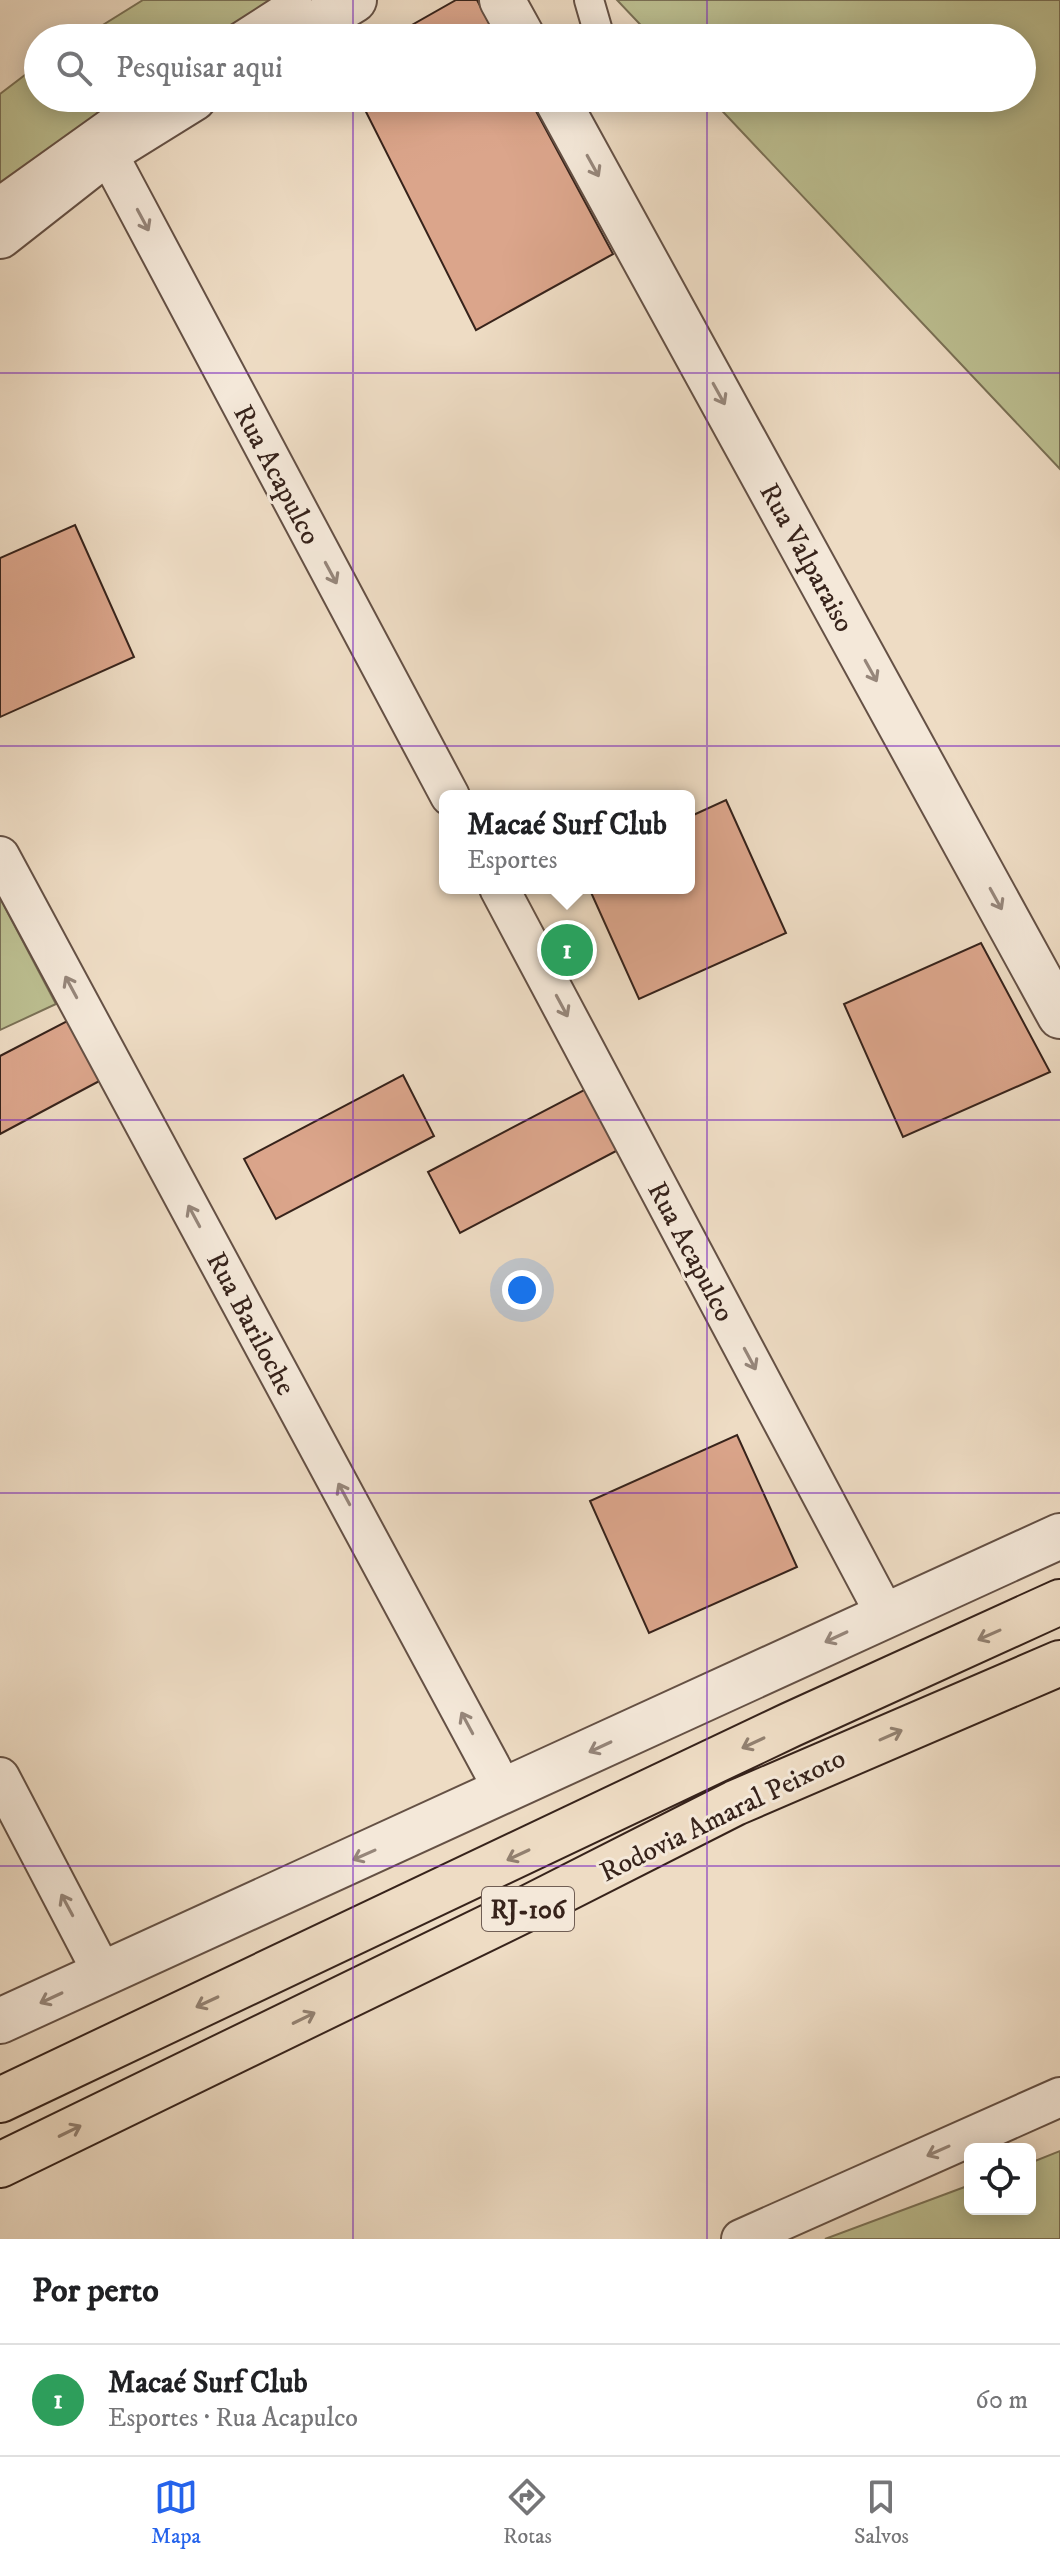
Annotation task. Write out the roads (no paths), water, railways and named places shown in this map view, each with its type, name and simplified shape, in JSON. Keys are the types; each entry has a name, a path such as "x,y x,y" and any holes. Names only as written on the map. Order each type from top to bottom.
{"highway":[{"name":"Rodovia Amaral Peixoto","path":"0,2100 790,1725 1060,1602"},
{"name":"Rodovia Amaral Peixoto","path":"0,2165 517,1914 735,1803 1060,1663"}],"street":[{"path":"260,24 297,0"},
{"path":"315,24 354,0"},
{"path":"502,0 515,24"},
{"path":"589,0 596,24"},
{"path":"0,201 124,112"},
{"path":"0,236 107,152 171,112"},
{"name":"Rua Valparaiso","path":"564,112 1060,1016"},
{"name":"Rua Acapulco","path":"107,152 447,790"},
{"name":"Rua Bariloche","path":"0,856 504,1791"},
{"name":"Rua Acapulco","path":"502,894 885,1614"},
{"path":"0,2021 1060,1536"},
{"path":"0,1777 103,1974"},
{"path":"741,2239 1060,2097"}],"place":[{"name":"Macaé Surf Club","path":"567,950"}]}
